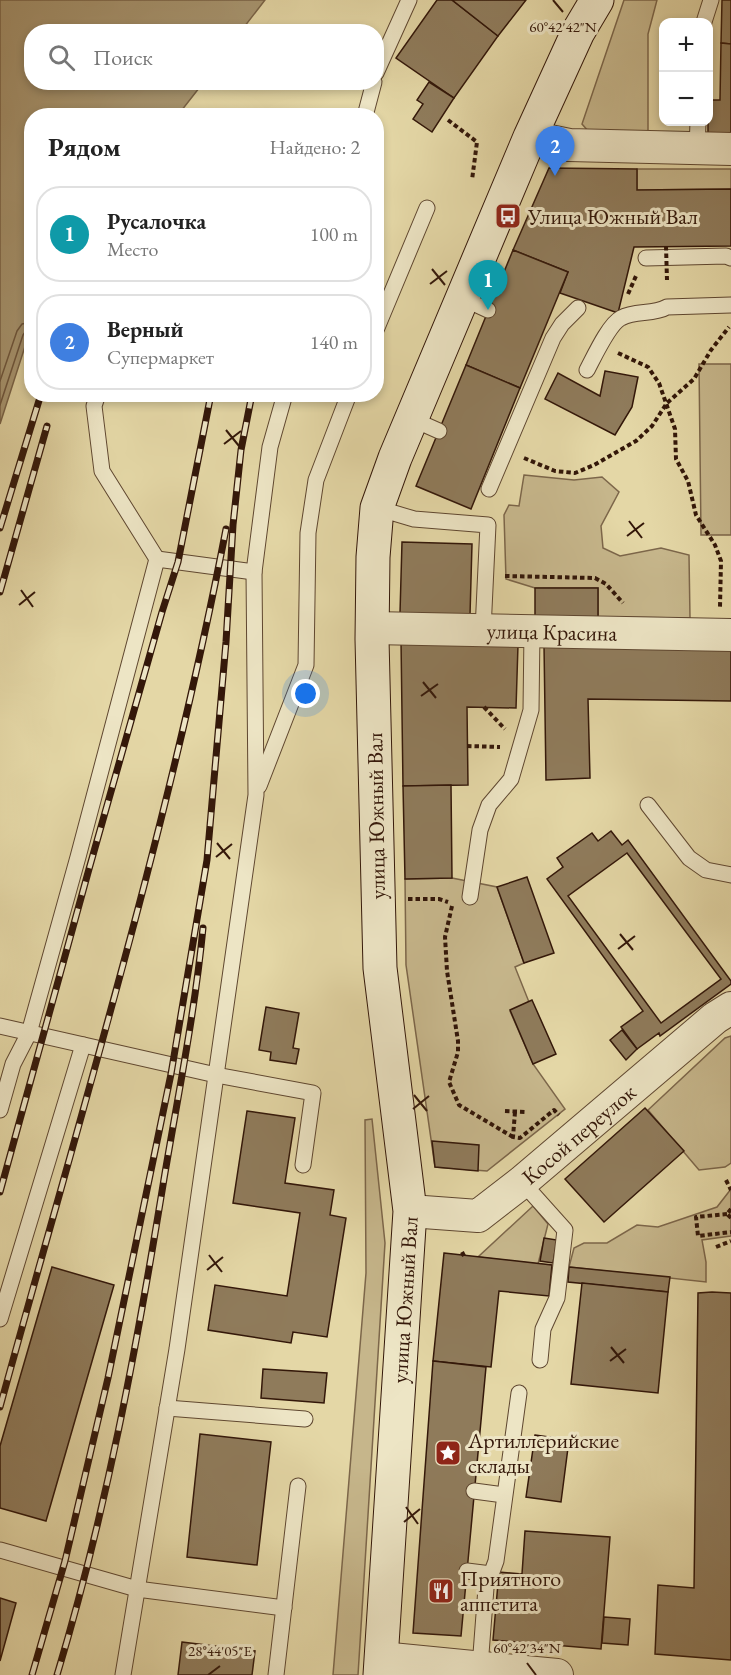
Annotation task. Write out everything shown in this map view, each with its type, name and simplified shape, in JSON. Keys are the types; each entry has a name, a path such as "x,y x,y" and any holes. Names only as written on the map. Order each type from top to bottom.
{"street":[{"name":"улица Южный Вал","path":"381,1667 410,1210 380,968 372,628 373,557 377,508 425,425 475,304 530,137 578,32 597,0"},
{"path":"530,137 569,145 698,135 731,149"},
{"name":"улица Красина","path":"372,628 725,634"},
{"name":"Косой переулок","path":"410,1210 478,1216 522,1182 715,1018 731,1008"},
{"path":"381,1667 467,1669 557,1675"}],"lane":[{"path":"384,55 409,0"},
{"path":"705,18 711,0"},
{"path":"367,108 372,90"},
{"path":"384,311 427,208"},
{"path":"646,258 726,256 731,258"},
{"path":"587,370 614,324 621,317 658,312 667,306 731,305"},
{"path":"489,489 498,456 548,336 578,308"},
{"path":"0,1110 13,1065 29,1033 157,559 102,471 95,402"},
{"path":"123,1675 167,1408 256,795 254,572 270,447 283,402"},
{"path":"256,795 306,665 308,533 316,480 346,402"},
{"path":"377,508 414,519 488,525 483,630"},
{"path":"157,559 254,572"},
{"path":"470,897 480,830 489,805 511,779 531,710 532,631"},
{"path":"648,805 689,858 706,870 731,874"},
{"path":"0,1026 216,1075 313,1093 303,1164"},
{"path":"0,1319 83,1045"},
{"path":"522,1182 564,1230 557,1298 543,1329 540,1360"},
{"path":"467,1669 486,1588 496,1560 519,1393"},
{"path":"167,1408 305,1419"},
{"path":"276,1675 298,1486"},
{"path":"474,1491 504,1495"},
{"path":"0,1550 137,1589 284,1608"},
{"path":"467,1571 491,1574"}],"path":[{"path":"447,120 477,142 472,180"},
{"path":"666,246 667,280"},
{"path":"539,464 555,471 575,473 636,441 652,426 667,404 694,379 711,350 731,324"},
{"path":"601,345 648,367 659,383 675,429 676,459 688,481 696,514 715,545 721,561 725,634"},
{"path":"525,577 595,578 606,584 649,633"},
{"path":"416,899 439,899 452,903 445,936 447,971 458,1052 449,1082 450,1090 459,1105 513,1137 520,1138 554,1110"},
{"path":"506,1111 525,1112"},
{"path":"513,1137 515,1112"},
{"path":"726,1180 731,1190"},
{"path":"731,1209 727,1214 696,1217 699,1236 731,1232"},
{"path":"727,1214 731,1218"},
{"path":"716,1247 731,1241"}],"shaded area":[{"path":"624,0 657,0 648,34 648,134 589,132 582,124"},
{"path":"637,169 731,169 731,189 637,190"},
{"path":"699,364 731,364 731,535 701,535"},
{"path":"524,475 574,480 602,477 619,492 601,526 603,548 620,556 661,548 689,555 690,618 598,617 598,588 535,588 506,579 504,515 509,505 519,506"},
{"path":"452,878 497,887 524,963 515,967 529,1002 510,1011 533,1064 565,1109 487,1171 435,1167 406,965 405,879"},
{"path":"731,1036 731,1163 725,1167 699,1170 648,1110 725,1038"},
{"path":"372,1119 385,1243 358,1675 333,1675 366,1273 365,1120"},
{"path":"731,1189 731,1236 702,1240 706,1262 706,1282 569,1267 574,1248 584,1243 607,1243 637,1225 658,1227 717,1207"},
{"path":"533,1206 548,1224 538,1264 478,1257"}],"water":[{"path":"0,0 265,0 246,24 24,24 24,90 198,90 183,108 24,108 24,350 0,424"}],"building":[{"path":"437,0 452,0 498,36 454,98 396,58"},
{"path":"452,0 526,0 498,36"},
{"path":"722,0 731,0 731,44 721,43"},
{"path":"721,43 731,44 731,136 708,135 708,126 713,126 713,100 720,100"},
{"path":"429,82 454,98 432,132 413,119 423,104 417,100"},
{"path":"549,168 637,169 637,190 731,189 731,246 634,247 618,313 560,293 568,272 513,250"},
{"path":"513,250 568,272 520,388 466,365"},
{"path":"466,365 520,388 471,509 416,486"},
{"path":"605,371 638,377 632,407 615,435 545,399 558,373 600,396"},
{"path":"402,542 472,544 470,615 400,613"},
{"path":"535,588 598,588 598,617 535,617"},
{"path":"401,641 518,645 516,708 467,707 468,785 403,786"},
{"path":"544,645 731,648 731,701 588,699 590,778 546,780"},
{"path":"451,785 452,878 405,879 403,786"},
{"path":"611,831 622,845 628,840 731,981 731,984 660,1036 659,1033 637,1049 621,1027 643,1011 547,879 563,867 557,858 592,833 598,841","holes":["627,853 721,979 661,1023 568,896"]},
{"path":"527,877 554,953 524,963 497,887"},
{"path":"532,1000 556,1054 533,1064 510,1010"},
{"path":"266,1007 299,1013 293,1048 299,1049 296,1064 270,1060 271,1052 259,1050"},
{"path":"622,1030 637,1049 626,1060 610,1040"},
{"path":"645,1108 684,1151 604,1222 565,1179"},
{"path":"247,1111 295,1118 285,1183 334,1190 330,1215 346,1218 327,1337 293,1332 291,1343 208,1330 215,1285 287,1296 300,1213 233,1203"},
{"path":"432,1141 479,1145 478,1171 435,1167"},
{"path":"544,1238 557,1240 553,1263 540,1261"},
{"path":"444,1253 552,1265 549,1296 499,1291 491,1367 433,1361"},
{"path":"52,1267 114,1285 46,1521 0,1508 0,1446"},
{"path":"569,1267 670,1277 668,1292 568,1282"},
{"path":"582,1283 668,1292 658,1393 571,1384"},
{"path":"698,1293 731,1293 731,1660 655,1654 658,1585 694,1588"},
{"path":"433,1361 486,1367 461,1636 413,1633"},
{"path":"263,1369 327,1373 324,1403 261,1398"},
{"path":"200,1434 271,1442 257,1565 187,1557"},
{"path":"535,1435 569,1440 561,1502 526,1497"},
{"path":"525,1531 610,1537 601,1649 493,1640 499,1572 522,1574"},
{"path":"0,1598 16,1603 0,1661"},
{"path":"604,1617 630,1619 628,1645 602,1643"},
{"path":"182,1642 255,1651 252,1675 178,1675"}],"railway":[{"path":"0,528 39,402"},
{"path":"0,1192 89,869 178,562 209,402"},
{"path":"32,1675 65,1561 108,1378 171,1074 207,860 226,642 233,525 241,450 250,402"},
{"path":"0,592 47,426"},
{"path":"0,1407 151,861 178,751 226,529"},
{"path":"57,1675 91,1553 119,1429 186,1054 203,928"}],"place":[{"name":"Верный","path":"555,176"},
{"name":"Улица Южный Вал","path":"508,216"},
{"name":"Русалочка","path":"488,310"},
{"name":"Артиллерийские склады","path":"448,1453"},
{"name":"Приятного аппетита","path":"441,1591"}]}
